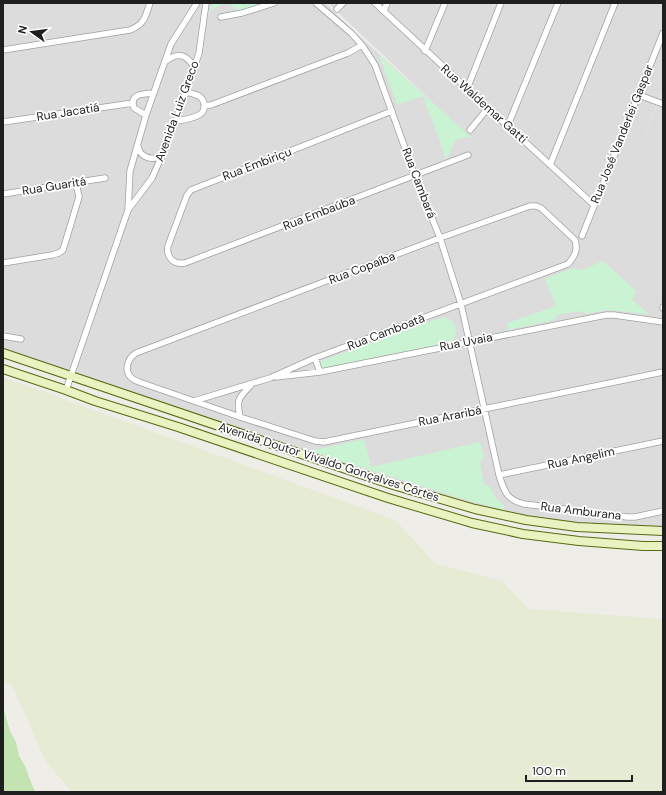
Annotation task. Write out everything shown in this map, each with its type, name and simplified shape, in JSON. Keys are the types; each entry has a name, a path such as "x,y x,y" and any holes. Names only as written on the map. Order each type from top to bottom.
{"main road":[{"name":"Avenida Doutor Vivaldo Gonçalves Côrtes","path":"3,353 393,485 475,509 526,520 577,528 663,531"},
{"name":"Avenida Doutor Vivaldo Gonçalves Côrtes","path":"3,369 388,498 472,523 523,534 579,541 663,546"}],"street":[{"path":"3,50 130,30 137,27 144,20 150,3"},
{"name":"Avenida Luiz Greco","path":"66,390 128,210 130,171 146,115 171,44 197,3"},
{"name":"Avenida Luiz Greco","path":"128,210 152,178 164,153 199,53 206,3"},
{"path":"221,17 242,13 274,3"},
{"name":"Rua Cambará","path":"316,3 362,45 375,65 415,176 440,238 461,304 499,475 504,490"},
{"path":"337,9 343,3"},
{"name":"Rua Waldemar Gatti","path":"375,3 425,51 594,204"},
{"path":"384,11 388,3"},
{"path":"425,51 445,3"},
{"path":"467,89 501,3"},
{"path":"508,126 558,3"},
{"path":"550,165 615,3"},
{"name":"Rua José Vanderlei Gaspar","path":"582,236 663,33"},
{"path":"204,106 212,105 348,53 362,45"},
{"path":"165,62 173,56 179,55 188,59 194,67"},
{"path":"176,121 200,115 202,112 204,102 200,97 186,92"},
{"name":"Rua Jacatiá","path":"3,122 133,102 137,96 154,93"},
{"path":"639,95 663,104"},
{"path":"133,102 134,108 146,115"},
{"path":"470,130 488,108"},
{"name":"Rua Embiriçu","path":"170,259 167,251 168,246 187,195 191,190 392,111"},
{"path":"138,144 138,150 146,157 158,157 164,153"},
{"name":"Rua Embaúba","path":"170,259 177,264 185,263 468,155"},
{"name":"Rua Guaritá","path":"3,194 105,178"},
{"path":"3,263 52,255 63,250 79,197 76,183"},
{"name":"Rua Copaíba","path":"127,370 131,357 136,353 524,207 536,206 541,208 575,240 576,252 574,257"},
{"name":"Rua Camboatã","path":"194,401 270,378 315,358 568,264 574,257"},
{"name":"Rua Uvaia","path":"270,378 320,372 606,315 663,322"},
{"path":"3,336 21,339"},
{"path":"315,358 320,372"},
{"name":"Rua Araribá","path":"127,370 133,379 139,382 240,417 315,441 324,442 663,372"},
{"path":"240,417 238,408 239,397 252,384"},
{"name":"Rua Angelim","path":"499,475 663,441"},
{"name":"Rua Amburana","path":"504,490 512,500 531,505 631,517 643,516 663,511"}],"shaded area":[{"path":"3,3 325,3 440,109 328,3 663,3 663,89 637,155 663,91 663,528 565,528 462,505 144,396 3,352"}],"green space":[{"path":"212,3 240,3 245,5 246,3 266,3 244,10 237,9 229,4 223,4 217,6 209,12"},
{"path":"379,55 472,138 466,137 455,142 450,155 446,159 423,96 397,105"},
{"path":"603,261 636,291 632,300 649,314 607,310 586,314 581,311 557,315 555,320 508,330 507,323 556,306 545,279 573,268 582,270"},
{"path":"443,317 454,323 456,331 451,342 324,368 319,364 321,361"},
{"path":"3,377 395,520 436,564 502,581 529,609 663,619 663,792 72,792 46,762 12,685 3,680"},
{"path":"364,439 371,467 480,442 484,457 480,463 484,484 490,487 495,497 504,506 504,510 459,498 310,451"},
{"path":"3,707 10,731 16,742 19,756 25,766 35,792 3,792"}]}
